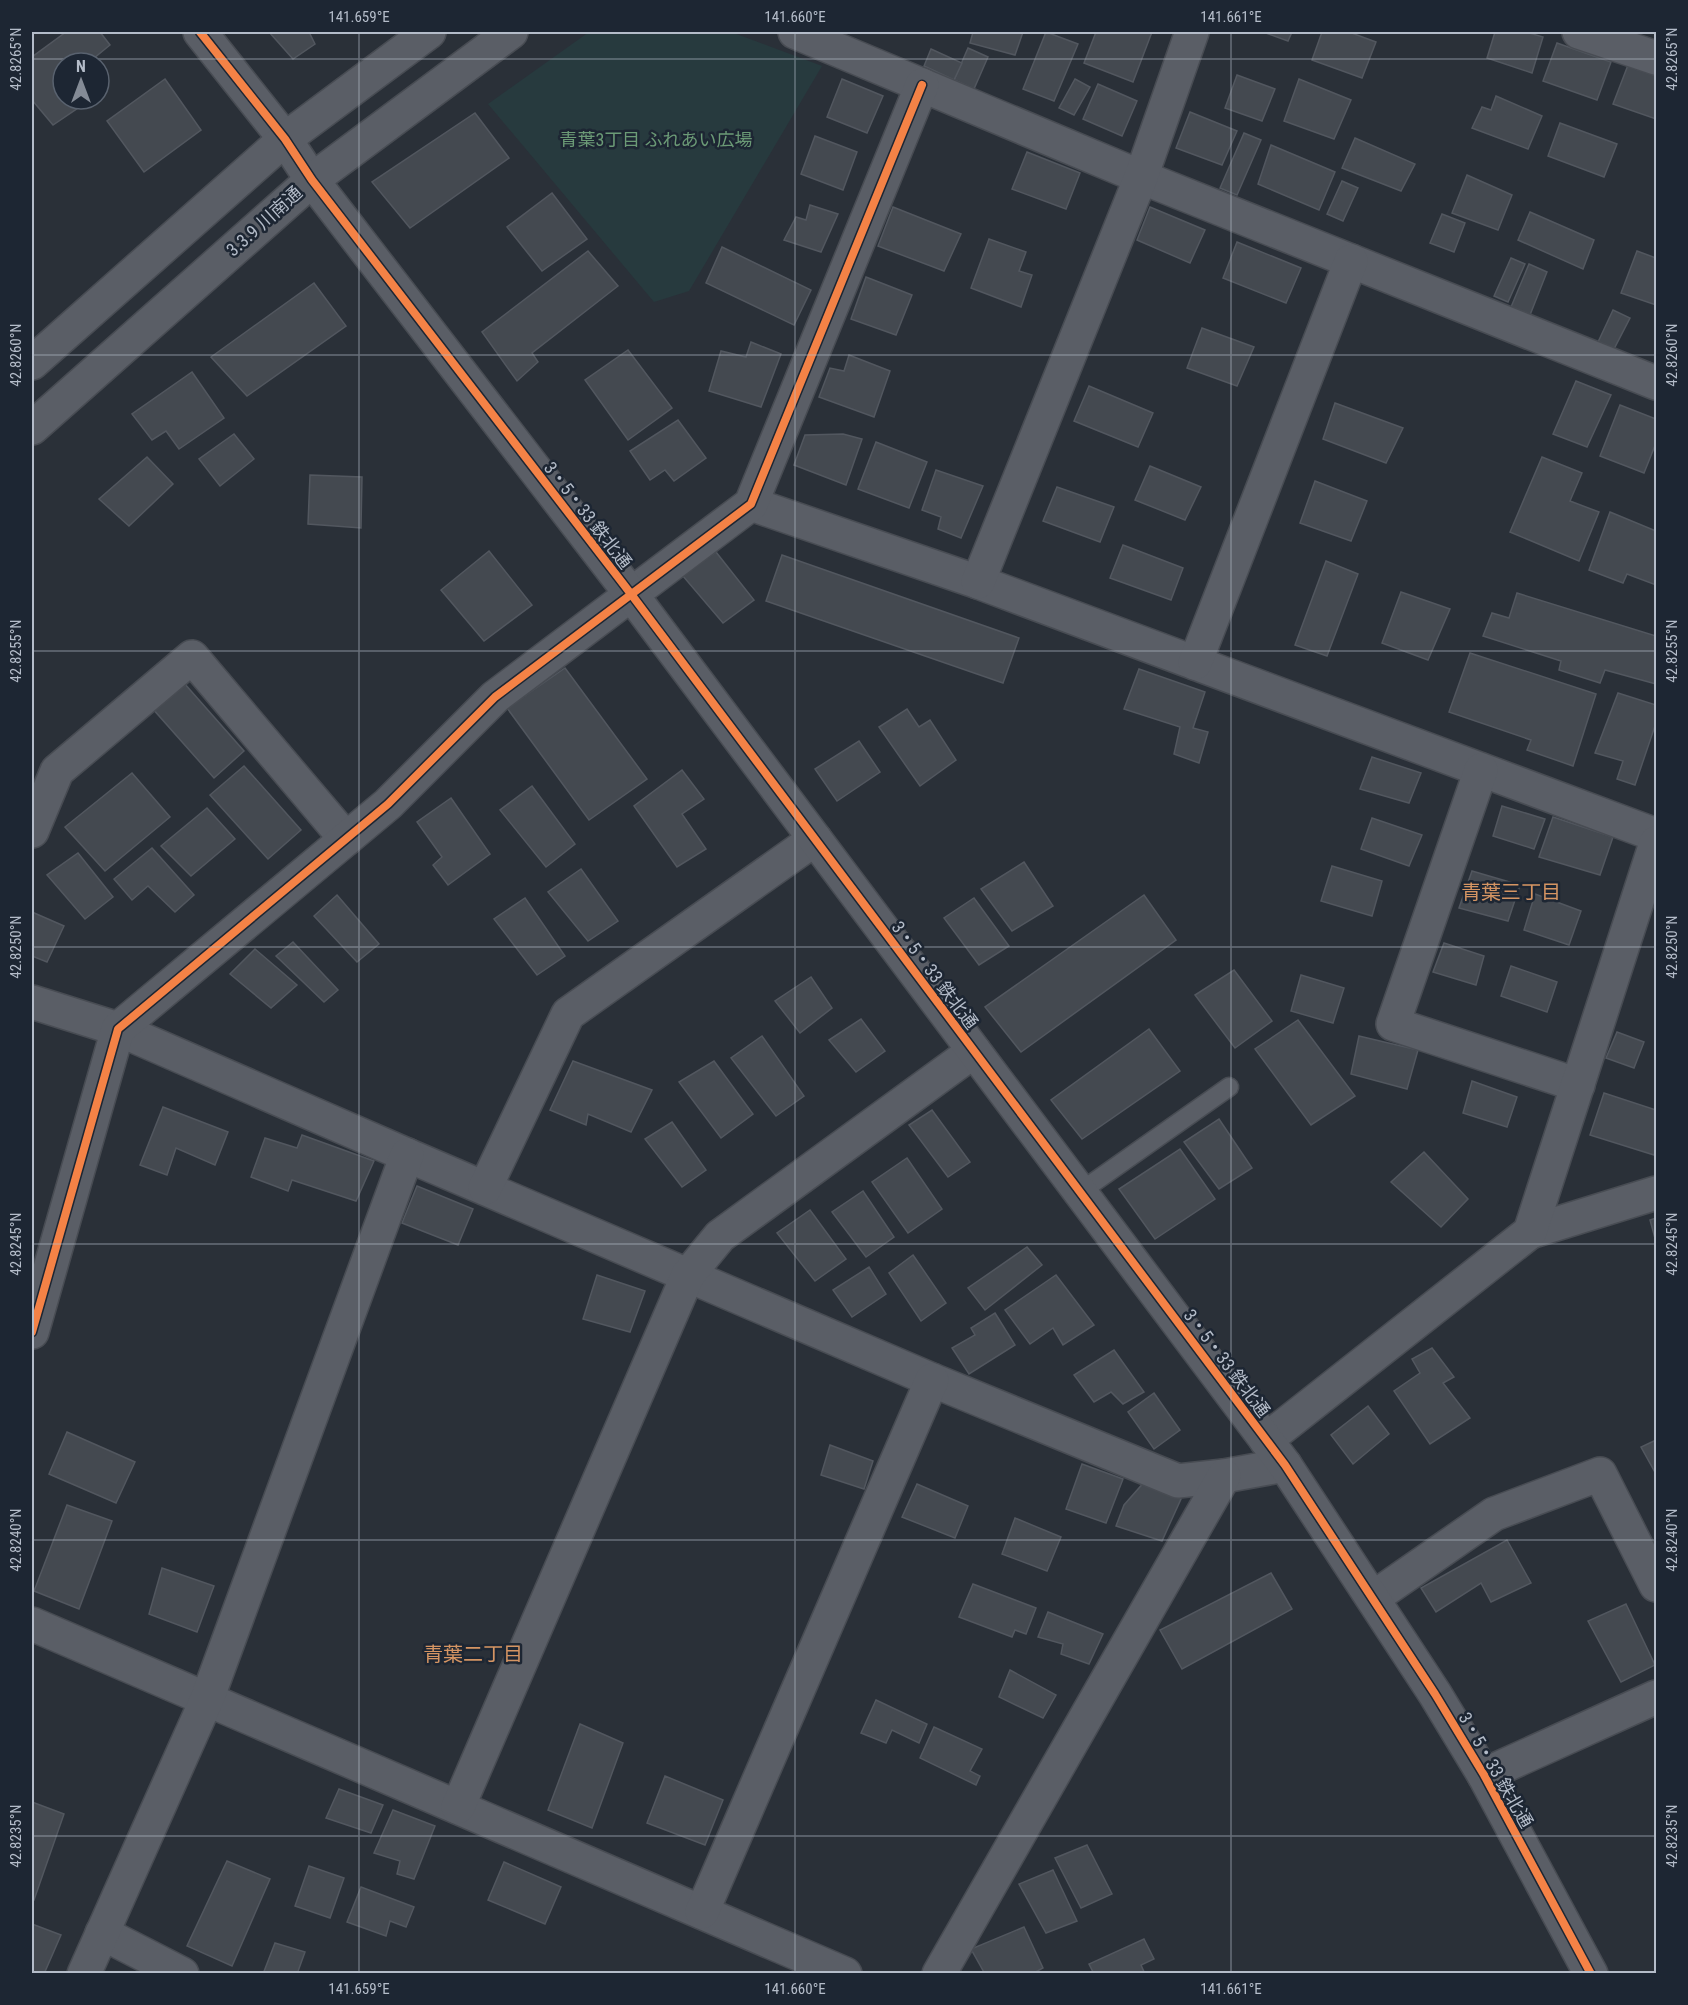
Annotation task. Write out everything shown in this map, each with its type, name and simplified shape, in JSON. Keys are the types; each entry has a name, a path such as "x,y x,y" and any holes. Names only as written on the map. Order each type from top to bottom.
{"street":[{"name":"3・5・33 鉄北通","path":"200,32 285,139 312,180 631,594 1276,1453 1373,1598 1484,1775 1591,1974"},
{"path":"32,363 285,139 429,32"},
{"name":"3.3.9 川南通","path":"32,428 312,180 511,32"},
{"path":"795,32 1141,177 1656,383"},
{"path":"978,582 1141,177 1192,32"},
{"path":"1580,32 1656,58"},
{"path":"32,1332 118,1029 388,804 495,697 751,504 922,85"},
{"path":"1195,663 1351,261"},
{"path":"751,504 978,582 1656,835"},
{"path":"32,831 57,771 192,657 346,839"},
{"path":"1481,770 1393,1024 1578,1085"},
{"path":"485,1188 568,1014 815,839"},
{"path":"1530,1232 1656,843"},
{"path":"32,1002 118,1029 932,1380 1178,1481 1224,1476 1276,1453 1530,1232 1656,1193"},
{"path":"458,1807 688,1275 720,1236 974,1051"},
{"path":"84,1974 207,1700 407,1155"},
{"path":"702,1912 932,1380"},
{"path":"1373,1598 1494,1514 1600,1474 1656,1585"},
{"path":"939,1974 1224,1476"},
{"path":"32,1624 845,1974"},
{"path":"1484,1775 1656,1697"},
{"path":"102,1933 182,1974"}],"lane":[{"path":"1080,1192 1230,1087"}],"green space":[{"name":"青葉3丁目 ふれあい広場","path":"589,32 731,32 822,66 689,291 654,302 488,104"}],"building":[{"path":"66,32 100,32 110,45 103,51 51,51 51,111 74,111 53,125 32,100 32,57"},
{"path":"269,32 309,32 315,44 293,59"},
{"path":"973,32 1023,32 1015,55 970,43"},
{"path":"1046,32 1078,44 1054,101 1023,89"},
{"path":"1096,32 1152,32 1133,82 1084,63"},
{"path":"1263,32 1292,32 1288,41"},
{"path":"1322,32 1349,32 1376,42 1362,78 1312,60"},
{"path":"1495,32 1526,32 1543,37 1532,73 1487,58"},
{"path":"1557,43 1611,62 1597,100 1543,81"},
{"path":"968,48 988,57 974,89 954,80"},
{"path":"931,49 962,63 954,80 924,66"},
{"path":"1628,65 1656,76 1656,119 1613,104"},
{"path":"1237,75 1275,89 1262,121 1225,108"},
{"path":"165,79 201,130 144,172 107,121"},
{"path":"842,79 883,96 867,133 827,117"},
{"path":"1075,79 1090,87 1074,115 1059,108"},
{"path":"1299,79 1351,100 1334,139 1284,121"},
{"path":"1098,84 1137,101 1122,136 1083,119"},
{"path":"1496,96 1542,116 1528,149 1472,128 1482,107 1491,110"},
{"path":"1190,112 1237,131 1222,165 1176,148"},
{"path":"475,113 509,158 410,228 372,182"},
{"path":"1560,123 1617,144 1604,177 1548,156"},
{"path":"1244,133 1261,140 1237,195 1220,188"},
{"path":"815,136 857,152 843,190 801,174"},
{"path":"1355,138 1415,164 1401,191 1342,168"},
{"path":"1271,145 1335,172 1319,210 1258,184"},
{"path":"1027,152 1080,173 1066,209 1012,189"},
{"path":"1467,175 1512,195 1498,230 1452,213"},
{"path":"1342,181 1358,188 1343,221 1327,214"},
{"path":"552,193 587,239 542,271 507,227"},
{"path":"810,205 838,214 821,252 784,240 796,217 806,220"},
{"path":"893,207 961,234 944,271 878,246"},
{"path":"1150,207 1205,230 1190,263 1137,240"},
{"path":"1530,212 1594,240 1583,269 1518,240"},
{"path":"1442,214 1465,223 1454,252 1430,243"},
{"path":"989,239 1026,252 1019,271 1032,275 1021,307 971,288"},
{"path":"1237,242 1301,268 1286,303 1223,278"},
{"path":"722,247 811,290 794,325 706,283"},
{"path":"588,251 618,286 532,353 538,362 517,381 482,332"},
{"path":"1637,251 1656,258 1656,305 1621,293"},
{"path":"1511,258 1525,264 1508,302 1494,296"},
{"path":"1529,264 1547,272 1530,315 1511,307"},
{"path":"866,277 912,295 896,335 851,319"},
{"path":"314,283 346,326 247,396 211,357"},
{"path":"1613,310 1630,318 1614,349 1598,342"},
{"path":"1202,328 1254,347 1237,386 1187,368"},
{"path":"751,342 781,354 761,407 709,391 721,351 746,357"},
{"path":"628,350 672,408 628,440 585,380"},
{"path":"849,355 890,371 874,417 819,397 830,368 844,371"},
{"path":"192,372 224,418 179,449 166,431 152,440 132,414"},
{"path":"1576,381 1611,395 1587,447 1553,434"},
{"path":"1089,386 1153,413 1138,447 1074,421"},
{"path":"1335,403 1403,428 1386,463 1323,439"},
{"path":"1620,405 1656,419 1656,443 1644,473 1600,456"},
{"path":"678,420 706,458 674,481 665,470 650,480 630,451"},
{"path":"234,434 254,459 220,486 199,459"},
{"path":"843,434 862,439 846,485 794,465 805,435"},
{"path":"876,442 927,462 909,508 858,489"},
{"path":"147,457 173,484 129,526 99,499"},
{"path":"1542,457 1582,473 1570,501 1599,512 1579,561 1510,532"},
{"path":"1150,466 1201,487 1185,520 1135,500"},
{"path":"936,470 983,486 961,538 938,529 941,517 922,510"},
{"path":"310,475 362,477 361,528 308,524"},
{"path":"1315,481 1367,501 1351,541 1300,523"},
{"path":"1057,487 1114,507 1100,542 1043,521"},
{"path":"1610,512 1656,531 1656,585 1627,574 1623,583 1589,570"},
{"path":"1123,545 1183,568 1171,600 1110,578"},
{"path":"489,551 532,605 484,641 441,590"},
{"path":"716,552 754,600 723,623 682,575"},
{"path":"782,555 1019,638 1003,683 766,601"},
{"path":"1326,561 1358,574 1327,656 1295,645"},
{"path":"1401,592 1450,609 1428,660 1382,643"},
{"path":"1517,593 1656,636 1656,684 1605,670 1600,683 1559,670 1561,661 1483,636 1492,613 1509,618"},
{"path":"1470,653 1596,694 1573,766 1527,750 1531,740 1449,712"},
{"path":"565,668 647,779 589,820 507,708"},
{"path":"1139,669 1205,692 1193,728 1208,732 1199,763 1174,754 1180,727 1124,709"},
{"path":"184,683 244,751 214,778 152,708"},
{"path":"1618,693 1656,705 1656,723 1635,785 1617,779 1623,761 1595,753"},
{"path":"907,709 919,727 930,720 956,760 920,786 879,727"},
{"path":"859,741 880,772 837,801 815,769"},
{"path":"1372,757 1421,773 1409,803 1360,789"},
{"path":"244,766 301,830 268,859 210,795"},
{"path":"682,770 704,799 682,814 706,849 677,867 634,806"},
{"path":"132,773 170,817 105,871 65,827"},
{"path":"532,786 575,844 546,867 500,810"},
{"path":"451,798 490,854 448,885 433,865 442,857 417,822"},
{"path":"1502,806 1545,819 1534,849 1493,836"},
{"path":"207,808 235,839 191,876 161,846"},
{"path":"1553,817 1613,837 1600,875 1539,857"},
{"path":"1372,818 1422,835 1409,866 1361,849"},
{"path":"152,848 194,895 175,912 148,886 132,900 114,879"},
{"path":"78,853 113,897 85,919 47,875"},
{"path":"1024,862 1053,906 1012,931 981,889"},
{"path":"1332,866 1382,881 1372,916 1321,901"},
{"path":"581,869 618,921 588,941 548,892"},
{"path":"1472,871 1520,885 1508,921 1459,908"},
{"path":"1535,894 1581,911 1569,945 1524,930"},
{"path":"337,895 379,944 357,962 314,916"},
{"path":"1144,895 1176,940 1021,1052 985,1007"},
{"path":"525,898 565,956 537,975 494,919"},
{"path":"974,898 1009,946 979,965 944,918"},
{"path":"32,912 64,926 47,962 32,956"},
{"path":"293,942 338,990 324,1002 276,956"},
{"path":"1444,943 1484,956 1476,985 1433,972"},
{"path":"255,949 297,985 271,1008 230,974"},
{"path":"1511,966 1557,982 1547,1012 1501,996"},
{"path":"1234,970 1272,1021 1235,1048 1195,995"},
{"path":"1301,975 1344,988 1333,1023 1291,1011"},
{"path":"811,977 832,1008 800,1033 775,1001"},
{"path":"861,1019 885,1051 856,1072 829,1040"},
{"path":"1298,1020 1355,1096 1311,1125 1255,1049"},
{"path":"1149,1029 1180,1071 1082,1139 1051,1100"},
{"path":"1617,1032 1644,1042 1634,1068 1606,1058"},
{"path":"762,1036 804,1096 776,1116 731,1058"},
{"path":"1359,1036 1418,1050 1407,1089 1351,1074"},
{"path":"573,1061 652,1090 631,1132 588,1114 586,1125 550,1110"},
{"path":"714,1061 753,1114 721,1138 679,1082"},
{"path":"1472,1081 1517,1097 1507,1127 1463,1113"},
{"path":"1604,1093 1656,1110 1654,1155 1590,1135"},
{"path":"163,1107 228,1132 215,1165 176,1148 167,1175 140,1165"},
{"path":"932,1110 970,1162 948,1177 909,1125"},
{"path":"1219,1119 1252,1168 1219,1189 1184,1142"},
{"path":"672,1122 706,1170 682,1187 645,1139"},
{"path":"302,1135 374,1161 356,1201 292,1180 288,1191 251,1177 265,1138 297,1148"},
{"path":"1180,1149 1215,1199 1155,1239 1119,1189"},
{"path":"1424,1152 1468,1199 1441,1227 1391,1182"},
{"path":"907,1158 942,1209 908,1233 872,1182"},
{"path":"417,1186 473,1209 458,1245 402,1223"},
{"path":"863,1191 894,1237 866,1257 832,1212"},
{"path":"810,1210 846,1259 815,1281 777,1233"},
{"path":"1656,1218 1656,1242 1650,1220"},
{"path":"1027,1247 1042,1265 985,1310 968,1288"},
{"path":"913,1255 946,1303 921,1321 889,1273"},
{"path":"869,1267 886,1294 852,1317 833,1290"},
{"path":"597,1275 645,1291 630,1332 583,1319"},
{"path":"1056,1275 1094,1325 1063,1345 1053,1328 1030,1344 1005,1310"},
{"path":"995,1313 1015,1345 969,1374 952,1348 975,1335 971,1328"},
{"path":"1432,1348 1454,1377 1443,1383 1470,1418 1430,1444 1394,1391 1420,1373 1412,1359"},
{"path":"1114,1350 1144,1392 1123,1404 1111,1392 1094,1402 1074,1375"},
{"path":"1154,1393 1180,1430 1154,1449 1128,1412"},
{"path":"1368,1406 1389,1434 1353,1464 1331,1435"},
{"path":"67,1432 135,1462 116,1503 49,1474"},
{"path":"1656,1440 1656,1474 1641,1447"},
{"path":"830,1445 873,1461 864,1489 821,1475"},
{"path":"1082,1464 1123,1479 1106,1523 1066,1509"},
{"path":"1146,1480 1181,1499 1162,1541 1116,1526 1124,1505"},
{"path":"917,1484 968,1506 955,1538 902,1517"},
{"path":"67,1505 112,1521 79,1609 34,1591"},
{"path":"1015,1518 1061,1537 1047,1571 1002,1554"},
{"path":"1507,1540 1531,1583 1491,1602 1481,1583 1436,1612 1421,1588"},
{"path":"162,1568 214,1586 197,1632 149,1614"},
{"path":"1271,1573 1292,1609 1182,1669 1160,1630"},
{"path":"973,1584 1036,1608 1026,1634 1015,1630 1012,1637 959,1617"},
{"path":"1626,1604 1655,1665 1621,1682 1588,1621"},
{"path":"1048,1612 1103,1634 1089,1664 1061,1654 1063,1644 1038,1637"},
{"path":"1010,1670 1056,1695 1043,1718 999,1697"},
{"path":"876,1700 927,1724 919,1743 892,1730 886,1743 861,1733"},
{"path":"580,1724 623,1743 592,1828 548,1810"},
{"path":"934,1727 982,1749 970,1771 980,1776 976,1785 920,1758"},
{"path":"665,1776 723,1800 705,1845 647,1823"},
{"path":"339,1789 383,1805 371,1833 326,1818"},
{"path":"32,1802 64,1814 34,1900 32,1899"},
{"path":"393,1810 435,1826 414,1879 397,1874 400,1861 374,1853"},
{"path":"1087,1845 1112,1894 1081,1908 1055,1858"},
{"path":"227,1861 270,1879 232,1966 187,1946"},
{"path":"504,1862 561,1887 545,1924 488,1900"},
{"path":"309,1866 344,1878 330,1918 295,1906"},
{"path":"1053,1870 1077,1921 1046,1933 1019,1884"},
{"path":"361,1887 414,1907 406,1927 390,1921 386,1936 347,1922"},
{"path":"32,1924 61,1935 44,1974 32,1973"},
{"path":"1024,1927 1043,1968 1032,1974 985,1974 971,1949"},
{"path":"1144,1939 1154,1959 1141,1965 1145,1974 1094,1974 1089,1964"},
{"path":"275,1943 305,1952 297,1974 263,1974"}],"cycle path":[{"path":"200,32 285,139 312,180 631,594 1285,1465 1435,1694 1484,1775 1591,1974"},
{"path":"32,1332 118,1029 388,804 495,697 751,504 922,85"}],"district":[{"name":"青葉三丁目","path":"1511,892"},
{"name":"青葉二丁目","path":"473,1654"}]}
